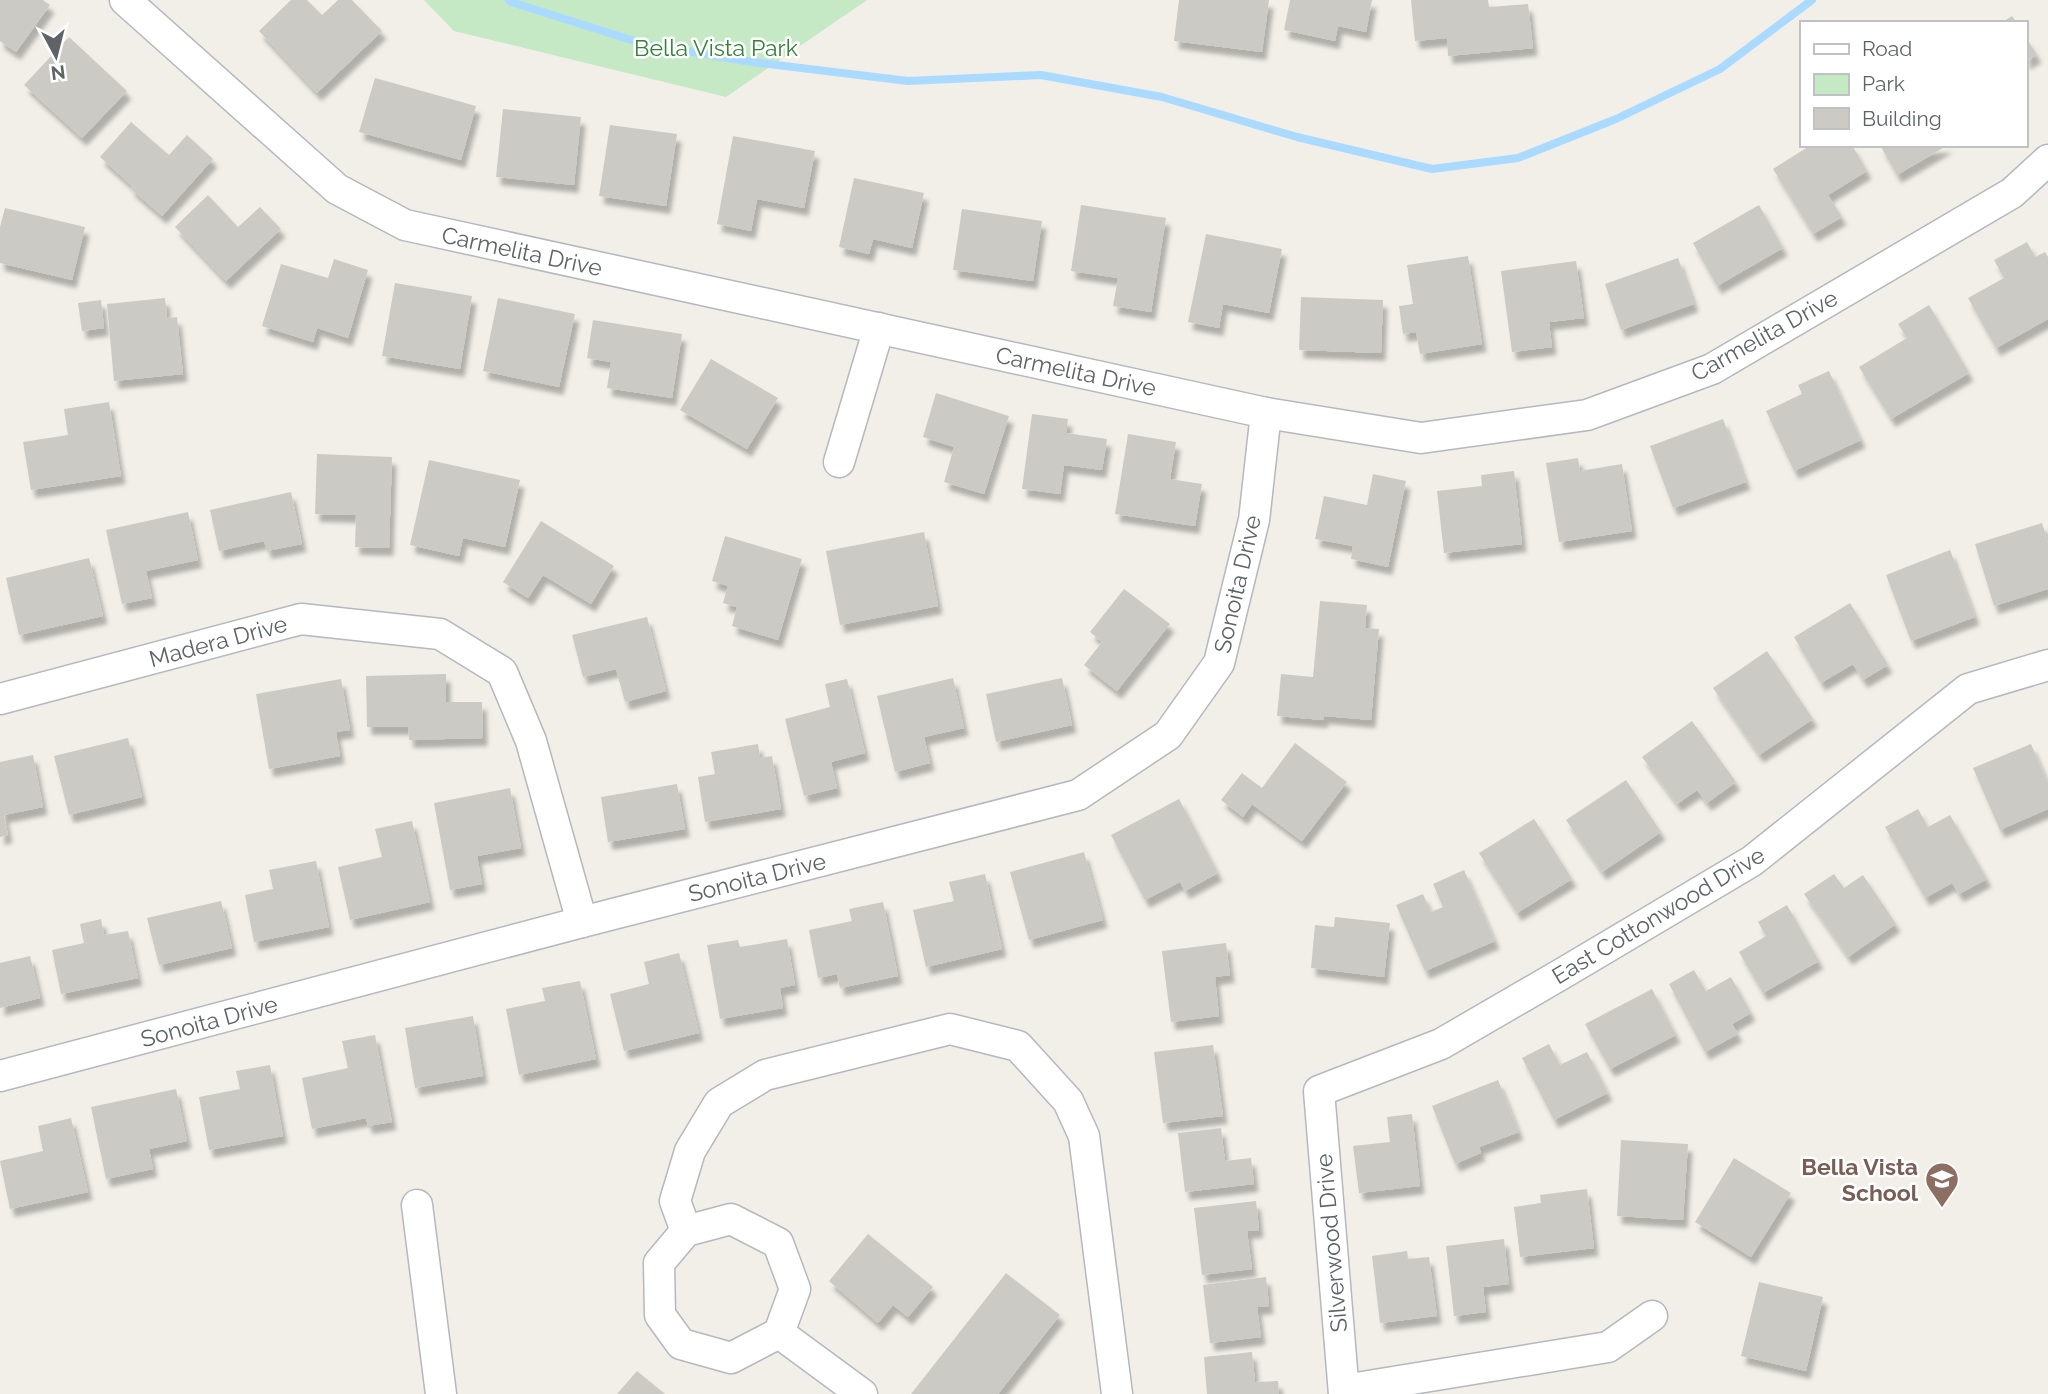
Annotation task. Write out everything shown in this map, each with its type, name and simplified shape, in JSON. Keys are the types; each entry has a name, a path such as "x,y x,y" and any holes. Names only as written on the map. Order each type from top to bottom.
{"street":[{"name":"Carmelita Drive","path":"125,0 337,189 405,225 1266,413 1422,438 1587,415 1712,369 2012,193 2048,160"},
{"path":"839,462 879,328"},
{"name":"Sonoita Drive","path":"0,1076 582,922 1078,795 1168,735 1219,663 1254,520 1266,413"},
{"name":"Madera Drive","path":"0,699 301,619 440,634 502,672 531,741 582,922"},
{"name":"East Cottonwood Drive","path":"1319,1091 1441,1044 1565,972 1752,862 1968,690 2048,665"},
{"path":"686,1231 675,1201 690,1151 719,1102 765,1075 950,1029 1018,1046 1068,1101 1084,1136 1118,1394"},
{"name":"Silverwood Drive","path":"1319,1091 1344,1392"},
{"path":"417,1205 441,1394"},
{"path":"731,1219 778,1243 794,1289 779,1333 731,1358 681,1344 660,1315 659,1263 686,1231 731,1219"},
{"path":"1344,1392 1608,1347 1652,1316"},
{"path":"779,1333 862,1394"}],"green space":[{"name":"Bella Vista Park","path":"424,0 867,0 726,97 454,31"}],"building":[{"path":"0,0 43,0 50,5 16,52 0,41"},
{"path":"291,0 307,0 322,15 338,0 352,0 382,31 317,93 259,31"},
{"path":"1179,0 1269,0 1262,52 1174,41"},
{"path":"1290,0 1372,0 1366,32 1338,26 1335,41 1284,30"},
{"path":"1411,0 1488,0 1489,7 1528,4 1533,48 1448,56 1447,38 1415,41"},
{"path":"69,37 127,91 82,138 24,85"},
{"path":"2027,39 2037,55 2027,61"},
{"path":"375,78 476,106 461,160 359,132"},
{"path":"503,109 581,117 574,185 496,177"},
{"path":"131,122 169,155 187,135 213,159 162,216 100,157"},
{"path":"610,125 677,134 666,206 599,196"},
{"path":"733,136 815,151 804,208 757,199 751,231 717,224"},
{"path":"1808,147 1853,147 1867,171 1828,195 1842,217 1813,234 1773,169"},
{"path":"1881,147 1945,147 1897,175"},
{"path":"854,178 924,193 912,248 873,239 869,254 839,247"},
{"path":"208,195 238,227 260,207 281,229 226,281 175,227"},
{"path":"1081,205 1166,218 1151,312 1113,306 1118,278 1071,271"},
{"path":"1759,205 1783,248 1717,286 1693,243"},
{"path":"5,208 85,227 72,280 0,263 0,227"},
{"path":"962,209 1042,221 1033,281 953,270"},
{"path":"1206,234 1282,249 1269,313 1223,304 1219,328 1188,322"},
{"path":"2027,242 2035,257 2045,252 2048,257 2048,319 1996,348 1968,298 2004,278 1994,260"},
{"path":"1468,256 1482,344 1420,354 1416,332 1403,334 1399,306 1413,304 1407,265"},
{"path":"1678,258 1694,304 1621,330 1605,284"},
{"path":"334,259 368,270 348,338 317,328 313,342 262,326 281,264 328,278"},
{"path":"1576,261 1584,318 1549,322 1552,347 1512,352 1501,271"},
{"path":"395,283 472,296 460,369 382,356"},
{"path":"1301,297 1383,300 1381,353 1299,350"},
{"path":"165,298 167,318 177,317 183,374 114,381 107,304"},
{"path":"498,298 575,314 559,387 483,371"},
{"path":"101,300 104,328 82,331 78,303"},
{"path":"1929,305 1969,373 1891,419 1859,367 1907,338 1898,324"},
{"path":"593,320 682,334 672,398 607,388 611,362 587,358"},
{"path":"711,359 778,398 747,449 680,410"},
{"path":"1829,371 1861,440 1794,471 1766,411 1802,394 1798,385"},
{"path":"936,393 1009,416 984,494 944,482 954,447 923,437"},
{"path":"109,402 121,476 31,490 23,442 68,435 64,409"},
{"path":"1032,414 1068,419 1066,433 1107,439 1102,470 1064,465 1060,494 1022,489"},
{"path":"1723,419 1746,482 1673,508 1650,446"},
{"path":"1128,434 1176,442 1170,479 1202,484 1195,526 1115,514"},
{"path":"317,454 392,457 389,548 355,547 356,515 315,514"},
{"path":"1578,458 1580,471 1622,464 1632,531 1559,542 1546,463"},
{"path":"429,460 520,480 505,547 463,538 459,556 410,545"},
{"path":"1514,471 1522,544 1444,553 1437,491 1482,486 1481,475"},
{"path":"1373,474 1406,481 1388,567 1351,559 1353,546 1315,539 1324,496 1367,505"},
{"path":"291,492 302,544 267,551 264,541 219,551 210,510"},
{"path":"188,512 198,560 146,571 152,598 122,604 106,530"},
{"path":"541,521 614,566 591,604 543,575 528,598 503,582"},
{"path":"2042,523 2048,543 2048,589 1994,606 1975,544"},
{"path":"924,532 938,606 840,625 826,551"},
{"path":"725,536 802,559 778,640 732,626 737,607 723,603 728,586 712,581"},
{"path":"1950,550 1975,617 1911,641 1886,575"},
{"path":"89,558 103,616 19,635 6,578"},
{"path":"1124,589 1170,624 1117,691 1084,665 1102,642 1090,632"},
{"path":"1320,601 1367,605 1365,628 1379,629 1371,720 1277,716 1281,674 1313,677"},
{"path":"1850,603 1888,665 1863,680 1853,664 1821,683 1794,637"},
{"path":"647,617 666,691 625,702 616,669 583,677 572,635"},
{"path":"1767,651 1813,719 1759,755 1713,688"},
{"path":"446,674 446,702 482,702 483,738 409,740 408,727 367,727 366,676"},
{"path":"953,678 964,728 924,737 930,763 895,772 877,696"},
{"path":"1062,678 1072,725 996,742 986,694"},
{"path":"341,679 350,730 336,732 340,756 269,769 256,694"},
{"path":"847,679 865,753 831,762 837,788 804,796 785,719 830,707 825,684"},
{"path":"1692,721 1736,782 1707,803 1697,790 1677,804 1642,757"},
{"path":"128,738 142,797 69,815 54,756"},
{"path":"1295,743 1347,782 1302,841 1252,804 1243,817 1221,800 1242,773 1262,788"},
{"path":"758,744 760,758 772,756 781,809 705,822 698,777 715,774 711,752"},
{"path":"2031,744 2048,783 2048,809 2000,830 1973,768"},
{"path":"33,755 43,807 4,815 8,835 0,837 0,762"},
{"path":"1626,780 1661,832 1602,872 1566,820"},
{"path":"677,784 685,829 608,842 601,797"},
{"path":"510,788 521,848 477,856 482,884 450,890 434,803"},
{"path":"1179,799 1218,873 1185,891 1180,882 1145,900 1111,835"},
{"path":"1918,809 1928,827 1950,815 1987,879 1959,894 1952,883 1925,898 1885,827"},
{"path":"1534,819 1572,879 1517,913 1479,853"},
{"path":"412,821 430,902 350,920 338,867 382,857 375,829"},
{"path":"1084,852 1103,920 1029,940 1010,872"},
{"path":"316,861 329,927 254,942 245,895 273,889 269,870"},
{"path":"1464,870 1495,941 1425,971 1396,905 1423,894 1431,912 1443,907 1433,884"},
{"path":"985,874 1002,949 926,967 913,910 954,901 949,882"},
{"path":"1834,874 1844,888 1863,875 1896,924 1848,957 1804,894"},
{"path":"221,901 232,948 159,965 147,918"},
{"path":"883,902 898,976 840,988 837,974 818,978 809,930 852,921 849,909"},
{"path":"1787,905 1819,961 1763,993 1739,952 1766,936 1758,922"},
{"path":"1335,917 1390,923 1384,977 1311,968 1315,925 1334,927"},
{"path":"101,919 104,935 128,931 138,978 61,994 52,950 84,943 80,924"},
{"path":"787,939 795,985 780,988 783,1008 720,1019 707,945 738,940 740,947"},
{"path":"1226,943 1230,975 1215,977 1219,1016 1171,1022 1162,951"},
{"path":"679,953 699,1033 624,1051 610,994 649,984 644,962"},
{"path":"30,956 40,998 0,1008 0,963"},
{"path":"1694,970 1706,991 1731,977 1751,1013 1732,1024 1738,1034 1705,1052 1669,984"},
{"path":"580,981 596,1059 519,1075 506,1009 545,1001 542,988"},
{"path":"1652,989 1676,1035 1610,1069 1585,1024"},
{"path":"473,1016 483,1076 415,1088 405,1028"},
{"path":"375,1035 392,1122 368,1126 366,1118 312,1129 302,1078 348,1068 342,1041"},
{"path":"1549,1044 1560,1065 1587,1052 1608,1093 1554,1120 1522,1058"},
{"path":"1213,1045 1223,1116 1163,1123 1154,1052"},
{"path":"270,1065 283,1136 209,1150 199,1097 240,1089 236,1071"},
{"path":"1498,1080 1519,1132 1479,1147 1481,1153 1455,1164 1432,1106"},
{"path":"176,1089 187,1141 149,1149 153,1169 106,1179 91,1107"},
{"path":"1412,1114 1420,1186 1359,1193 1353,1146 1390,1142 1387,1117"},
{"path":"71,1118 88,1192 10,1209 0,1161 43,1151 38,1126"},
{"path":"1221,1128 1225,1161 1251,1158 1254,1184 1185,1192 1178,1133"},
{"path":"1621,1140 1688,1144 1683,1220 1617,1216"},
{"path":"1734,1158 1791,1193 1751,1257 1695,1222"},
{"path":"1587,1189 1594,1248 1520,1257 1514,1207 1541,1203 1540,1195"},
{"path":"1256,1201 1259,1230 1247,1231 1252,1269 1202,1275 1194,1208"},
{"path":"868,1234 933,1287 908,1317 893,1305 878,1323 829,1281"},
{"path":"1504,1239 1509,1284 1483,1287 1486,1312 1454,1316 1446,1246"},
{"path":"1407,1251 1408,1259 1429,1257 1437,1316 1380,1323 1372,1256"},
{"path":"1006,1273 1060,1315 998,1394 911,1394"},
{"path":"1266,1277 1269,1306 1257,1307 1261,1337 1210,1343 1203,1285"},
{"path":"1759,1282 1823,1297 1806,1371 1741,1356"},
{"path":"1252,1352 1255,1382 1278,1381 1279,1394 1207,1394 1204,1357"},
{"path":"637,1371 665,1394 617,1394"}],"waterway":[{"path":"509,0 644,44 752,62 908,81 1041,75 1162,97 1297,137 1432,169 1518,158 1616,119 1720,69 1812,0"}],"place":[{"name":"Bella Vista School","path":"1942,1209"}]}
